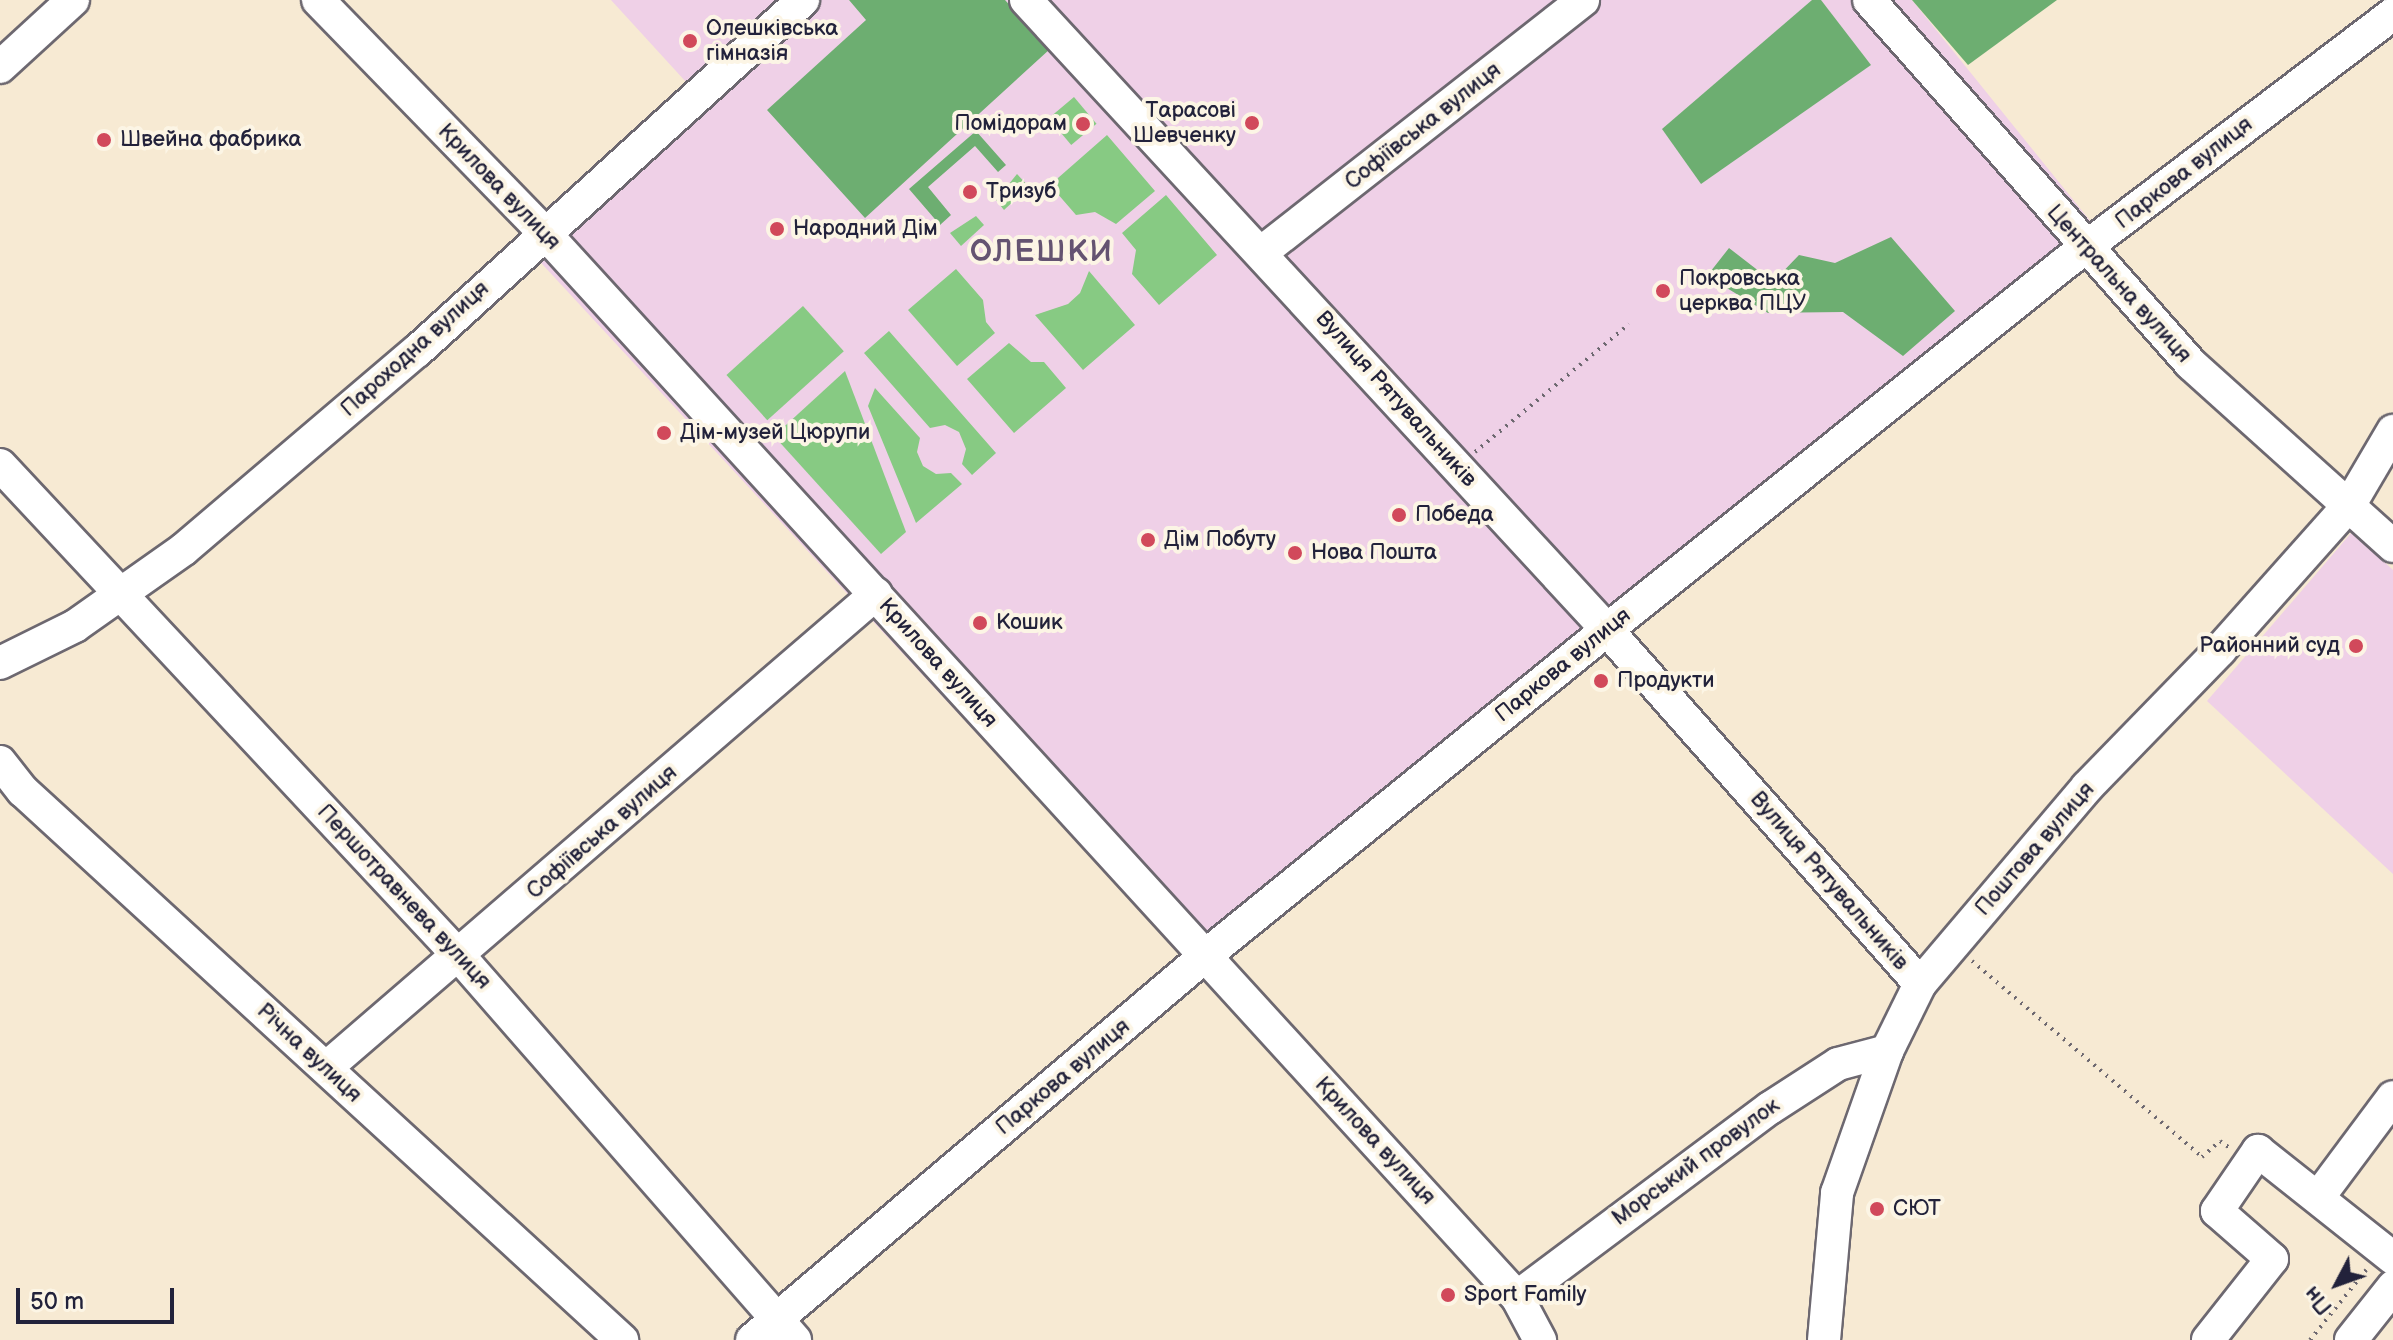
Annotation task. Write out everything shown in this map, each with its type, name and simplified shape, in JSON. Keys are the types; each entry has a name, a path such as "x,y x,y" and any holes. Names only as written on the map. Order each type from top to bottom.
{"street":[{"path":"0,67 73,0"},
{"name":"Крилова вулиця","path":"318,0 543,233 1517,1297 1529,1336"},
{"name":"Пароходна вулиця","path":"0,663 124,595 417,351 543,233 803,0"},
{"name":"Вулиця Рятувальників","path":"1026,0 1458,466 1920,984"},
{"name":"Софіївська вулиця","path":"1262,252 1583,0"},
{"name":"Центральна вулиця","path":"1869,0 2086,250 2191,364 2350,504 2393,546"},
{"name":"Паркова вулиця","path":"752,1340 786,1329 1205,956 1607,630 2086,250 2393,14"},
{"name":"Поштова вулиця","path":"1824,1340 1837,1193 1887,1051 1920,984 2087,787 2220,650 2350,504 2393,431"},
{"name":"Першотравнева вулиця","path":"0,465 460,957 786,1329"},
{"name":"Софіївська вулиця","path":"326,1068 460,957 876,594"},
{"name":"Річна вулиця","path":"0,762 23,791 622,1340"},
{"name":"Морський провулок","path":"1517,1297 1770,1108 1838,1064 1887,1051"},
{"path":"2320,1195 2393,1097"},
{"path":"2208,1340 2272,1259 2217,1211 2258,1151 2320,1195 2388,1253"},
{"path":"2351,1340 2393,1287"}],"path":[{"path":"1458,466 1629,324"},
{"path":"1953,945 2202,1157 2220,1141 2250,1162"},
{"path":"2310,1340 2388,1253"}],"shaded area":[{"path":"611,0 1912,0 2112,248 1607,641 1204,979 518,238 686,82"},
{"path":"2352,532 2393,570 2393,874 2207,701"}],"green space":[{"path":"849,0 1005,0 1050,49 865,218 767,110 866,20"},
{"path":"1812,0 1821,0 1871,65 1701,184 1662,129"},
{"path":"1912,0 2057,0 1968,65"},
{"path":"1074,97 1096,124 1071,145 1049,118"},
{"path":"976,131 1006,165 998,172 975,146 928,187 951,215 940,225 909,189"},
{"path":"1107,135 1155,191 1116,224 1095,212 1076,215 1050,185"},
{"path":"1017,174 1029,187 1004,210 996,200"},
{"path":"1166,195 1217,255 1159,305 1132,274 1136,250 1122,233"},
{"path":"976,216 984,225 961,246 950,233"},
{"path":"1891,237 1955,311 1903,356 1843,312 1768,313 1707,276 1729,248 1773,282 1799,255 1835,263"},
{"path":"956,269 983,300 986,322 995,333 957,366 908,310"},
{"path":"1089,271 1135,325 1083,370 1035,315 1068,304 1080,293"},
{"path":"803,306 844,351 767,420 726,375"},
{"path":"889,331 996,453 972,475 962,464 966,449 959,432 945,425 930,428 864,353"},
{"path":"1009,343 1031,362 1044,362 1066,388 1014,433 967,379"},
{"path":"845,371 906,532 881,554 774,436"},
{"path":"875,388 920,438 917,452 923,466 936,474 951,473 962,484 916,523 868,406"}],"place":[{"name":"Олешківська гімназія","path":"690,41"},
{"name":"Тарасові Шевченку","path":"1252,123"},
{"name":"Помідорам","path":"1083,124"},
{"name":"Швейна фабрика","path":"104,140"},
{"name":"Тризуб","path":"970,192"},
{"name":"Народний Дім","path":"777,229"},
{"name":"Покровська церква ПЦУ","path":"1663,291"},
{"name":"Дім-музей Цюрупи","path":"664,433"},
{"name":"Победа","path":"1399,515"},
{"name":"Дім Побуту","path":"1148,540"},
{"name":"Нова Пошта","path":"1295,553"},
{"name":"Кошик","path":"980,623"},
{"name":"Районний суд","path":"2356,646"},
{"name":"Продукти","path":"1601,681"},
{"name":"СЮТ","path":"1877,1209"},
{"name":"Sport Family","path":"1448,1295"}],"district":[{"name":"ОЛЕШКИ","path":"1042,252"}]}
